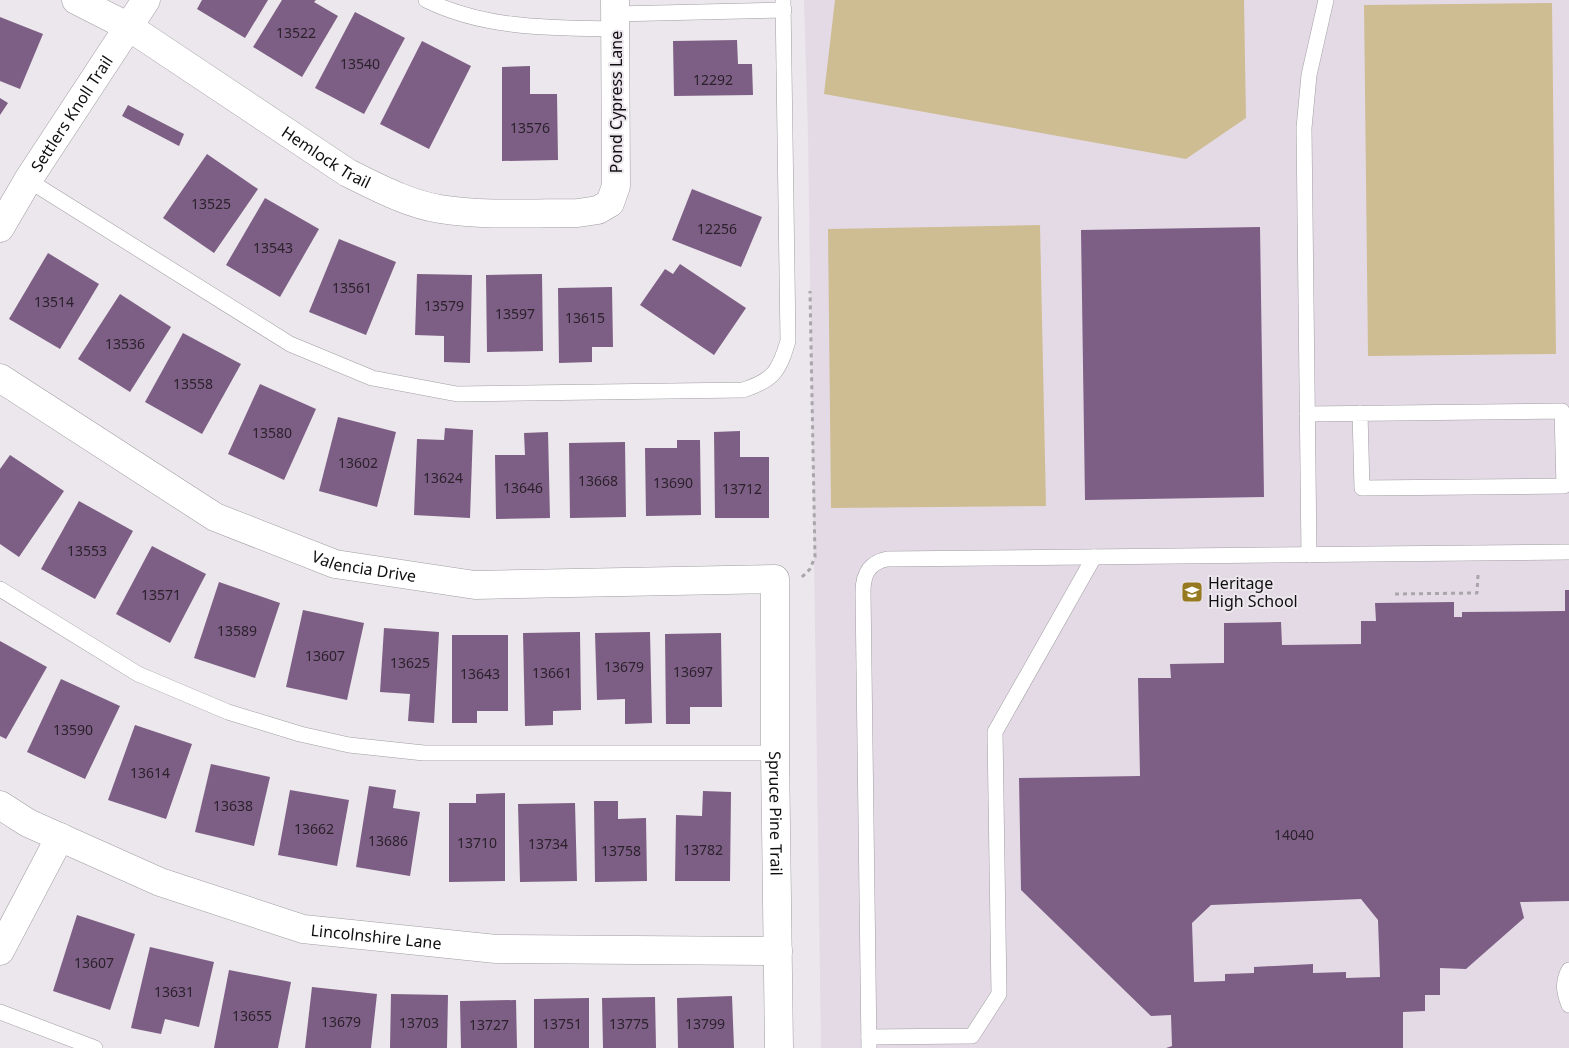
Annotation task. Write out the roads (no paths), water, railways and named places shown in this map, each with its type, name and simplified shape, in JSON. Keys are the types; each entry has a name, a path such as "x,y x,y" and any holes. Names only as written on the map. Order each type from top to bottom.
{"street":[{"name":"Hemlock Trail","path":"76,0 129,27 348,173 413,202 440,209 578,213 598,210 610,204"},
{"name":"Settlers Knoll Trail","path":"0,228 28,180 146,0"},
{"name":"Pond Cypress Lane","path":"610,204 616,186 617,164 615,14"},
{"name":"Valencia Drive","path":"0,378 215,517 335,564 475,585 775,580"},
{"name":"Spruce Pine Trail","path":"775,580 779,1048"},
{"name":"Lincolnshire Lane","path":"0,805 28,823 160,882 303,929 496,949 778,952"},
{"path":"0,951 60,837"}],"lane":[{"path":"28,180 290,344 372,378 457,394 743,390 759,385 775,374 781,364 788,341 784,5 615,14 518,26 483,20 441,7 426,0"},
{"path":"1309,555 1304,128 1309,75 1326,0"},
{"path":"1307,414 1360,413 1562,411 1564,486 1362,488 1360,413"},
{"path":"1094,557 995,732 999,994 972,1036 869,1042 864,577 871,566 887,559 1569,552"},
{"path":"0,589 138,674 228,712 300,734 349,744 424,754 775,753"},
{"path":"1569,970 1565,977 1564,992 1569,1005"},
{"path":"0,1012 95,1048"}],"place":[{"name":"Heritage High School","path":"1192,592"}]}
